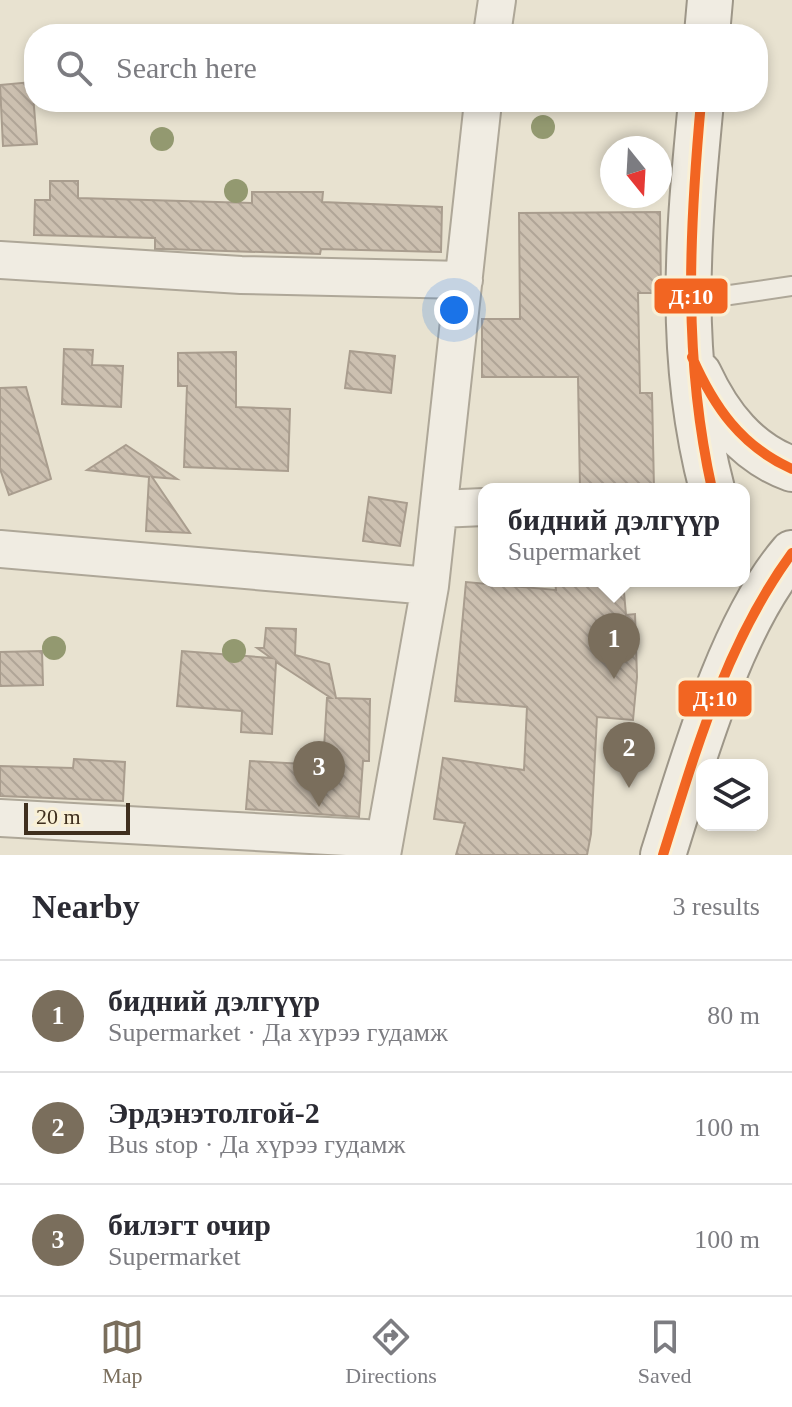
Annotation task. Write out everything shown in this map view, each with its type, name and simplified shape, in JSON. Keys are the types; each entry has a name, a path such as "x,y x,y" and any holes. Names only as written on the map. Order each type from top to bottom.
{"main road":[{"path":"708,24 710,0"},
{"path":"700,112 689,213 686,301 707,483"},
{"path":"690,352 712,398 736,433 761,456 792,469"},
{"path":"663,855 744,630 767,588 792,553"},
{"path":"739,587 744,630"}],"street":[{"path":"493,24 497,0"},
{"path":"0,818 383,847 430,586 482,112"},
{"path":"0,260 241,275 464,280"},
{"path":"439,509 478,507"},
{"path":"0,549 430,586"}],"lane":[{"path":"686,301 792,286"}],"building":[{"path":"24,83 24,112 34,112 37,144 3,146 0,85"},
{"path":"50,181 78,181 78,198 252,203 252,192 323,192 322,202 442,207 441,252 321,249 320,254 155,249 155,238 34,235 35,200 50,200"},
{"path":"660,212 661,293 638,293 640,393 652,393 654,483 580,483 578,377 482,377 482,319 520,319 519,213"},
{"path":"64,349 93,350 92,365 123,366 121,407 62,404"},
{"path":"350,351 395,356 391,393 345,388"},
{"path":"236,352 236,407 290,409 288,471 184,467 187,386 178,386 178,353"},
{"path":"26,387 51,479 9,495 0,469 0,388"},
{"path":"126,445 177,479 152,477 190,533 146,531 149,477 87,470"},
{"path":"369,497 407,503 400,546 363,541"},
{"path":"466,582 478,583 478,587 556,590 556,587 624,587 626,615 635,614 637,677 633,720 597,717 591,834 587,855 456,855 465,823 434,819 443,758 524,770 527,707 455,701"},
{"path":"266,628 296,629 295,655 329,664 336,698 370,699 369,761 363,761 359,817 246,809 250,761 323,765 327,698 331,698 276,662 272,734 241,732 242,711 177,706 182,651 271,658 257,648 264,648"},
{"path":"42,651 43,685 0,686 0,652"},
{"path":"74,759 125,762 123,801 0,796 0,766 73,768"}],"transit line":[{"name":"Д:10","path":"700,112 691,296 696,392 711,483"},
{"name":"Д:10","path":"692,357 731,423 758,449 792,469"},
{"name":"Д:10","path":"663,855 701,737 731,660 749,623 792,553"}],"place":[{"name":"бидний дэлгүүр","path":"614,679"},
{"name":"Эрдэнэтолгой-2","path":"629,788"},
{"name":"билэгт очир","path":"319,807"}]}
